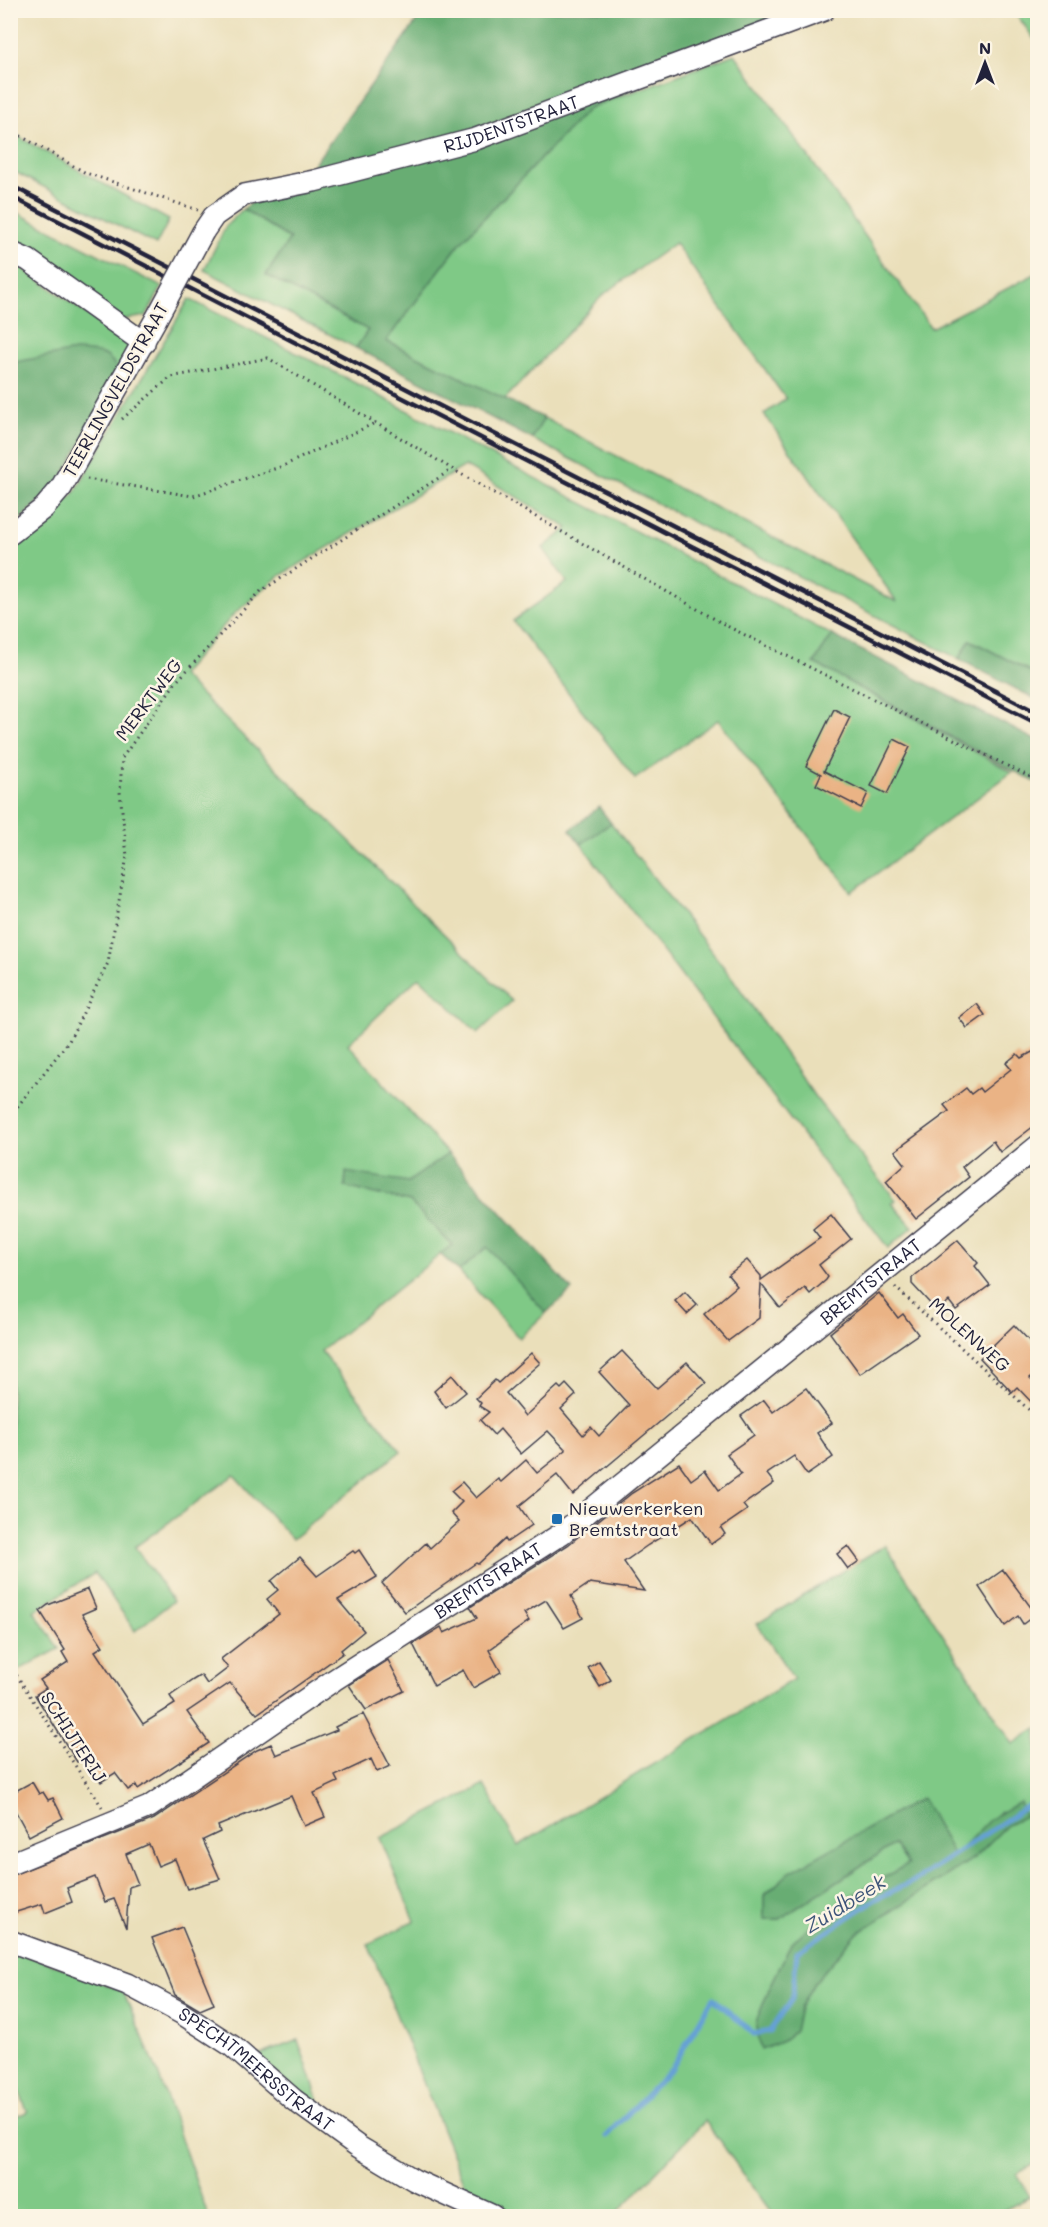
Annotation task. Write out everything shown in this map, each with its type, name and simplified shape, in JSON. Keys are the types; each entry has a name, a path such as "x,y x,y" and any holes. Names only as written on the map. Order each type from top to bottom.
{"street":[{"name":"RIJDENTSTRAAT","path":"208,224 229,204 260,190 314,181 476,139 824,10"},
{"name":"TEERLINGVELDSTRAAT","path":"10,534 44,508 68,476 144,343 208,224"},
{"path":"10,252 28,260 144,343"},
{"name":"BREMTSTRAAT","path":"10,1864 149,1807 334,1680 561,1534 1038,1146"},
{"name":"SPECHTMEERSSTRAAT","path":"10,1941 127,1984 181,2013 232,2046 294,2100 359,2147 414,2180 494,2217"}],"path":[{"path":"10,130 86,173 208,224"},
{"path":"122,420 171,377 268,358 452,470 727,626 1038,781"},
{"path":"68,476 140,485 192,496 283,466 375,423"},
{"name":"MERKTWEG","path":"10,1116 69,1041 108,963 127,856 120,792 122,758 176,682 261,591 452,470"},
{"name":"MOLENWEG","path":"885,1270 895,1287 1038,1418"},
{"name":"SCHIJTERIJ","path":"10,1665 112,1823"}],"green space":[{"path":"424,11 808,11 589,108 461,242 386,341 544,418 532,439 356,348 368,330 266,275 290,239 243,209 253,202 294,192"},
{"path":"1014,11 1037,11 1037,43"},
{"path":"735,54 931,328 1037,273 1037,675 970,640 959,659 532,439 544,418 897,602 764,414 786,399 675,243 603,295 505,399 386,341 461,242 589,108"},
{"path":"10,132 169,220 156,245 11,170"},
{"path":"10,209 162,287 146,316 123,320 11,246"},
{"path":"243,209 290,239 266,275 368,330 356,348 204,270 226,226"},
{"path":"10,259 134,348 119,376 11,382"},
{"path":"189,299 342,376 832,635 814,663 1012,772 852,892 718,720 635,779 513,621 567,582 543,548 568,528 465,466 278,577 234,614 181,675 512,1001 478,1033 419,977 348,1044 448,1154 408,1182 346,1173 345,1187 410,1202 452,1245 321,1351 401,1451 292,1539 234,1475 135,1547 173,1601 135,1631 95,1573 34,1611 59,1649 17,1671 11,1671 11,542 73,495"},
{"path":"75,351 103,354 113,361 119,376 56,488 11,527 10,382 13,382 16,362"},
{"path":"832,635 1037,741 1037,783 814,663"},
{"path":"970,640 1037,675 1037,700 959,659"},
{"path":"599,807 611,823 581,844 570,830"},
{"path":"611,823 733,979 815,1097 896,1200 892,1203 913,1227 888,1248 581,844"},
{"path":"448,1154 572,1290 546,1313 487,1247 459,1271 440,1254 452,1245 410,1202 345,1187 346,1172 408,1182"},
{"path":"487,1246 546,1313 519,1338 459,1271"},
{"path":"885,1545 1013,1744 1037,1728 1038,2166 1035,2163 1017,2174 1030,2197 992,2216 774,2216 705,2121 614,2216 508,2216 470,2199 368,1944 415,1921 380,1838 484,1785 518,1846 794,1679 757,1624","holes":["922,1798 954,1856 1000,1811 1025,1816 1007,1825 974,1858 856,1934 814,1983 799,2008 756,2022 792,1942 842,1901 908,1864 894,1844 780,1919 764,1919 764,1895 791,1872"]},
{"path":"922,1798 954,1856 990,1819 1020,1802 1025,1816 1007,1825 974,1858 856,1934 814,1983 800,2008 795,2031 783,2041 761,2050 756,2022 792,1942 842,1901 908,1864 894,1844 780,1919 764,1919 764,1896 790,1872"},
{"path":"11,1948 123,1991 158,2073 208,2216 11,2216 10,2118 28,2112 11,2073"},
{"path":"298,2040 323,2113 255,2057"}],"building":[{"path":"834,709 850,717 824,771 868,793 861,808 816,785 821,774 806,766"},
{"path":"894,739 910,747 887,794 871,786"},
{"path":"977,1004 985,1015 967,1028 959,1018"},
{"path":"1038,1049 1038,1123 1000,1152 993,1141 962,1167 969,1177 916,1219 886,1181 905,1164 895,1151 949,1111 944,1105 966,1088 971,1094 979,1088 982,1092 1011,1069 1006,1063 1017,1054 1021,1058"},
{"path":"831,1214 851,1239 819,1265 828,1277 826,1280 810,1294 805,1288 780,1308 761,1284 759,1318 728,1341 704,1314 737,1286 728,1275 747,1260 761,1276 761,1280 820,1238 813,1229"},
{"path":"958,1240 978,1263 975,1266 990,1285 956,1310 949,1301 937,1311 912,1284 912,1278"},
{"path":"685,1292 697,1305 687,1314 675,1301"},
{"path":"879,1293 898,1318 903,1314 918,1334 860,1374 830,1333"},
{"path":"1014,1325 1038,1350 1038,1371 1030,1378 1038,1385 1038,1409 1017,1387 1012,1392 980,1358"},
{"path":"622,1351 657,1388 687,1362 706,1383 573,1495 557,1475 519,1506 532,1525 507,1542 505,1539 478,1564 476,1563 405,1612 382,1583 426,1543 430,1548 459,1522 451,1513 462,1502 451,1491 462,1482 476,1498 498,1479 501,1482 526,1460 537,1473 566,1450 548,1431 521,1454 500,1429 494,1435 480,1420 489,1412 479,1406 481,1403 476,1398 495,1380 498,1383 531,1353 540,1363 506,1393 525,1416 558,1386 561,1389 566,1384 576,1395 561,1409 583,1435 591,1427 599,1436 629,1405 599,1372"},
{"path":"452,1375 466,1392 446,1408 434,1391"},
{"path":"806,1388 832,1423 817,1433 833,1457 807,1475 794,1456 767,1474 774,1483 743,1505 747,1510 721,1528 725,1534 711,1544 692,1517 624,1562 644,1591 590,1583 571,1596 583,1618 564,1628 546,1600 524,1613 529,1621 489,1650 501,1672 473,1688 463,1670 434,1686 413,1644 441,1627 444,1633 477,1618 470,1607 568,1545 632,1493 679,1463 691,1480 705,1470 719,1490 741,1474 727,1454 754,1435 741,1416 764,1400 773,1412"},
{"path":"848,1546 859,1561 848,1569 837,1554"},
{"path":"359,1550 377,1577 338,1600 364,1631 341,1650 343,1653 257,1714 230,1683 187,1712 209,1743 138,1789 136,1785 128,1790 115,1773 101,1782 85,1757 77,1762 35,1695 46,1688 40,1680 68,1662 62,1652 65,1650 40,1611 48,1605 88,1589 96,1608 82,1614 103,1646 95,1651 143,1724 175,1704 170,1696 193,1680 201,1675 207,1684 228,1668 221,1659 279,1614 267,1599 278,1590 271,1581 300,1557 317,1576 353,1551 355,1553"},
{"path":"1003,1570 1036,1614 1023,1624 1018,1616 1005,1626 979,1587"},
{"path":"388,1660 404,1691 366,1710 349,1685"},
{"path":"599,1661 611,1680 600,1687 588,1668"},
{"path":"363,1714 390,1766 377,1772 371,1759 335,1776 338,1782 314,1793 325,1817 304,1826 291,1796 218,1826 220,1832 203,1840 220,1879 187,1889 175,1859 158,1866 149,1844 126,1854 138,1884 129,1887 126,1928 114,1899 105,1902 95,1877 67,1888 72,1902 45,1913 42,1904 10,1914 10,1876 154,1819 257,1750 271,1744 276,1755 337,1730 335,1727"},
{"path":"32,1782 39,1794 43,1792 48,1800 53,1798 63,1818 29,1836 10,1801 10,1794"},
{"path":"182,1927 214,2004 200,2010 175,1995 152,1938"}],"waterway":[{"name":"Zuidbeek","path":"607,2136 672,2068 713,1998 754,2034 770,2031 792,1999 797,1952 876,1899 916,1880 1038,1799"}],"railway":[{"path":"10,185 1038,713"},
{"path":"10,196 1038,724"}],"place":[{"name":"Nieuwerkerken Bremtstraat","path":"557,1519"}]}
